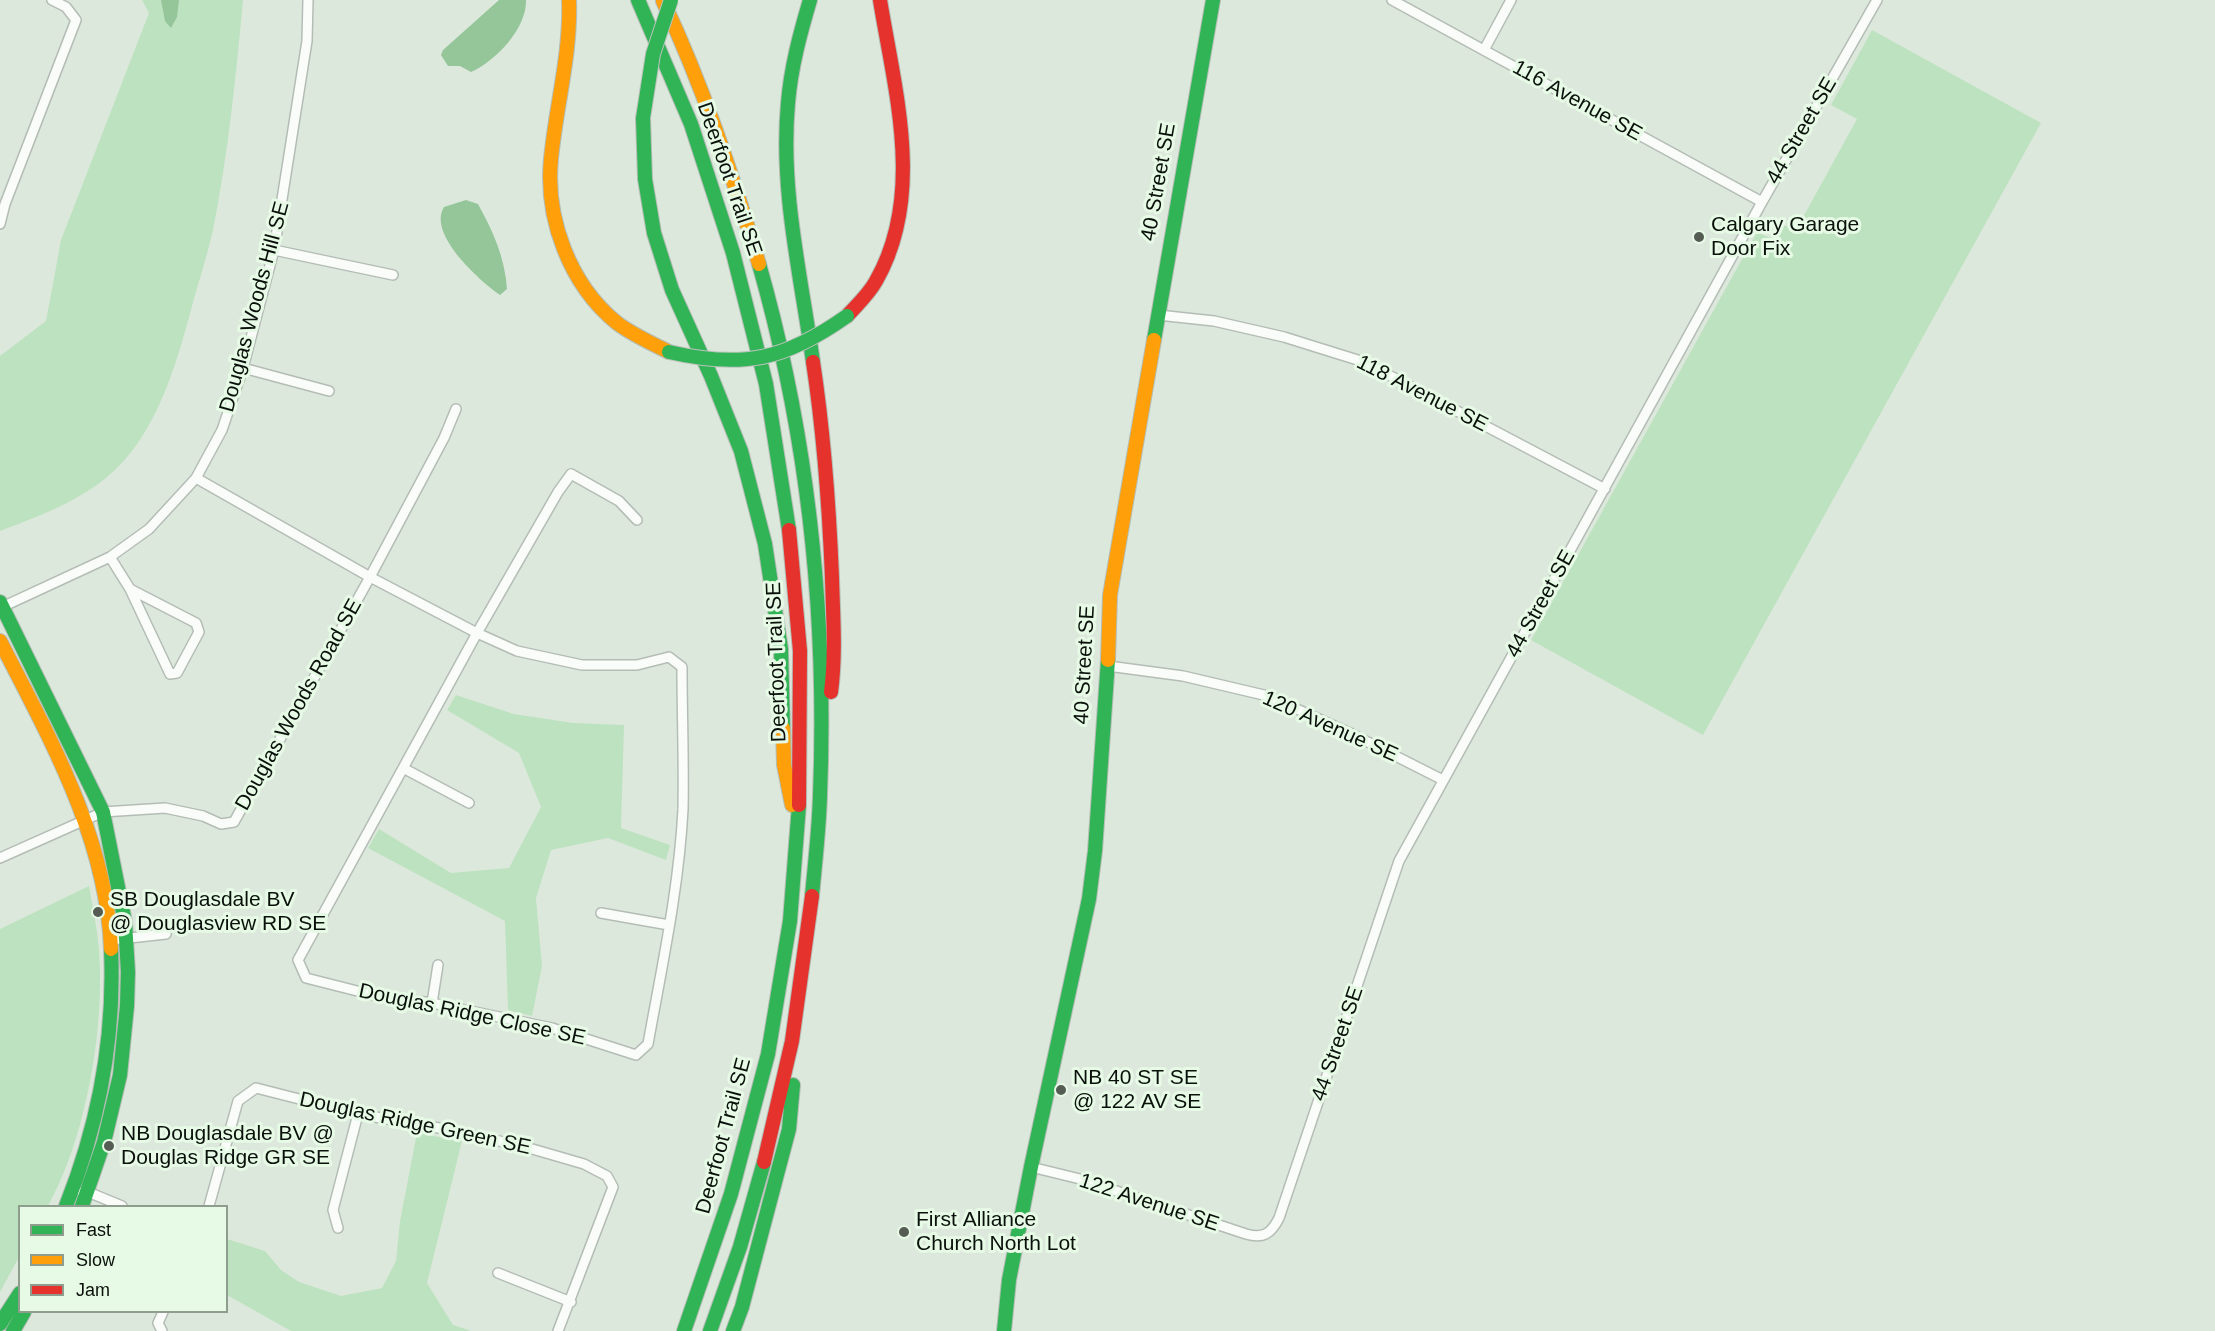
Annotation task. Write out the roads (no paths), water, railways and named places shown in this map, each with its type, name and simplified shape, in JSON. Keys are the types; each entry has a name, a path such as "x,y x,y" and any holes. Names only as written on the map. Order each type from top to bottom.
{"main road":[{"path":"569,0 570,25 550,173 552,209 568,262 577,279 598,306 636,336 669,352 710,360 739,360 783,353 813,340 847,316 871,289 895,242 902,205 903,151 880,0"},
{"name":"Deerfoot Trail SE","path":"638,0 667,63 715,191 763,364 784,481 796,595 801,708 797,832 786,945 768,1052 747,1141 728,1206 684,1331"},
{"name":"Deerfoot Trail SE","path":"662,0 687,54 723,147 760,261 779,337 794,410 812,528 822,658 823,762 815,885 801,997 782,1094 746,1228 728,1285 710,1331"},
{"path":"671,0 653,54 643,118 645,180 654,233 672,290 711,376 741,451 765,544 781,649 784,765 797,832"},
{"path":"810,0 794,60 790,86 786,119 786,162 788,209 819,406 828,484 835,663 823,762"},
{"name":"40 Street SE","path":"1004,1331 1009,1280 1031,1167 1089,899 1095,851 1108,666 1110,596 1213,0"},
{"path":"1,606 103,812 127,938 128,996 116,1093 104,1141 88,1192 82,1205"},
{"path":"0,641 66,775 84,820 111,940 111,1031 103,1089 69,1200"},
{"path":"733,1331 761,1238 789,1129 801,997"},
{"path":"0,1324 18,1296"},
{"path":"13,1331 23,1313"}],"street":[{"path":"0,224 5,204 76,20 66,7 52,0"},
{"name":"Douglas Woods Hill SE","path":"1,606 110,557 149,529 196,478 222,430 243,368 274,250 307,41 308,0"},
{"name":"116 Avenue SE","path":"1392,0 1762,202"},
{"path":"1484,50 1511,0"},
{"name":"44 Street SE","path":"1267,1235 1273,1230 1279,1218 1399,861 1762,202 1876,0"},
{"path":"274,250 393,275"},
{"name":"118 Avenue SE","path":"1158,315 1214,321 1272,334 1364,363 1605,489"},
{"path":"243,368 329,391"},
{"path":"370,577 444,438 456,409"},
{"path":"477,633 558,492 571,474 619,501 637,520"},
{"name":"Douglas Ridge Close SE","path":"196,478 370,577 477,633 517,651 582,665 637,665 669,657 682,668 682,809 669,926 648,1044 636,1055 552,1028 432,1003 373,995 306,978 298,960 477,633"},
{"path":"110,557 130,589 170,674 177,673 199,632 196,623 130,589"},
{"name":"Douglas Woods Road SE","path":"0,858 103,812 165,808 203,816 221,824 234,822 370,577"},
{"name":"120 Avenue SE","path":"1108,666 1183,676 1268,696 1352,734 1443,780"},
{"path":"403,768 469,803"},
{"path":"601,913 669,926"},
{"path":"111,940 166,934"},
{"path":"432,1003 438,965"},
{"name":"Douglas Ridge Green SE","path":"209,1205 238,1101 256,1088 357,1114 502,1141 584,1164 607,1176 613,1187 558,1331"},
{"path":"338,1228 333,1210 357,1114"},
{"name":"122 Avenue SE","path":"1031,1167 1080,1179 1246,1234 1257,1237 1267,1235"},
{"path":"69,1200 88,1192 120,1205"},
{"path":"498,1273 571,1302"},
{"path":"162,1313 158,1323 162,1331"}],"place":[{"name":"Calgary Garage Door Fix","path":"1699,237"},
{"name":"SB Douglasdale BV @ Douglasview RD SE","path":"98,912"},
{"name":"NB 40 ST SE @ 122 AV SE","path":"1061,1090"},
{"name":"NB Douglasdale BV @ Douglas Ridge GR SE","path":"109,1146"},
{"name":"First Alliance Church North Lot","path":"904,1232"}]}
